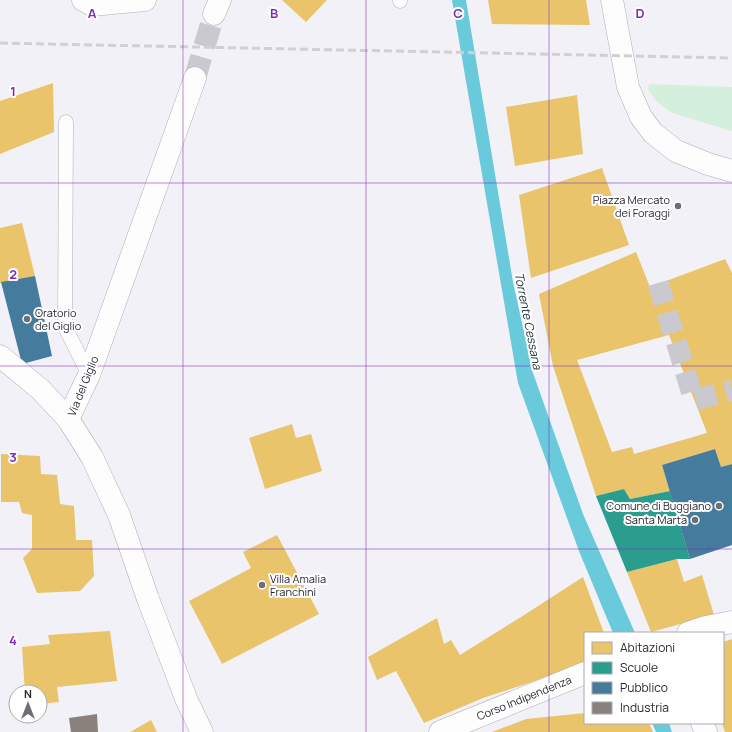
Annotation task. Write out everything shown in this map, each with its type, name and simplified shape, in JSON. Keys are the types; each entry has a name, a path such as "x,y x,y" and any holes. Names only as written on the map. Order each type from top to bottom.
{"street":[{"path":"83,0 92,5 145,0"},
{"path":"612,0 628,87 641,117 653,133 676,152 708,164 732,170"},
{"name":"Via del Giglio","path":"195,78 89,375 68,419 92,457 119,515 148,599 187,701 202,732"},
{"path":"0,356 40,389 68,419"},
{"path":"691,632 706,627 732,622"},
{"name":"Corso Indipendenza","path":"440,732 584,673"}],"lane":[{"path":"66,122 65,328 89,375"}],"green space":[{"path":"649,84 732,87 732,131 672,113 656,101 648,89"}],"water":[{"path":"452,0 466,0 513,282 533,373 583,514 635,632 613,632 579,551 518,383"},
{"path":"652,724 669,724 672,732 656,732"}],"building: Abitazioni":[{"path":"282,0 327,0 306,22"},
{"path":"488,0 586,0 590,25 492,24"},
{"path":"53,83 54,132 0,154 0,101"},
{"path":"577,95 583,154 515,166 506,107"},
{"path":"602,168 629,245 531,278 519,195"},
{"path":"22,223 35,276 0,283 0,228"},
{"path":"636,252 650,287 725,259 732,273 732,464 721,467 715,449 662,465 670,491 630,499 624,489 596,496 553,366 539,294","holes":["669,335 707,433 634,454 632,447 612,452 577,360"]},
{"path":"292,424 296,438 311,434 322,471 265,489 249,438"},
{"path":"1,454 40,456 41,474 57,475 60,504 74,506 76,540 92,540 94,576 80,591 37,593 23,558 32,549 32,515 22,513 19,502 1,502"},
{"name":"Villa Amalia Franchini","path":"277,535 319,614 222,664 189,601 251,568 243,552"},
{"path":"677,559 684,582 702,575 714,615 651,632 627,572"},
{"path":"583,577 604,632 584,632 584,661 541,679 483,698 424,723 396,671 377,680 368,657 437,618 444,644 451,640 460,655"},
{"path":"110,631 117,681 57,687 59,702 48,703 48,684 24,684 22,647 50,644 48,635"},
{"path":"732,639 732,732 725,732 722,724 724,724 724,642"},
{"path":"584,713 584,724 649,724 653,732 492,732 526,719"},
{"path":"151,720 157,732 130,732"}],"building: Scuole":[{"path":"624,489 630,499 670,491 690,559 677,559 627,572 596,496"}],"building: Pubblico":[{"name":"Oratorio del Giglio","path":"35,276 52,356 22,364 1,282"},
{"path":"715,449 721,467 732,464 732,545 690,559 662,465"}],"building: Industria":[{"path":"97,714 98,732 71,732 69,718"}],"tunnel":[{"path":"195,78 214,14"},
{"path":"658,283 694,400 732,390"}],"railway":[{"path":"0,43 732,58"}],"place":[{"name":"Piazza Mercato dei Foraggi","path":"678,206"},
{"name":"Oratorio del Giglio","path":"27,319"},
{"name":"Comune di Buggiano","path":"719,506"},
{"name":"Santa Marta","path":"695,520"},
{"name":"Villa Amalia Franchini","path":"262,585"}],"water label":[{"name":"Torrente Cessana","path":"528,321"}]}
